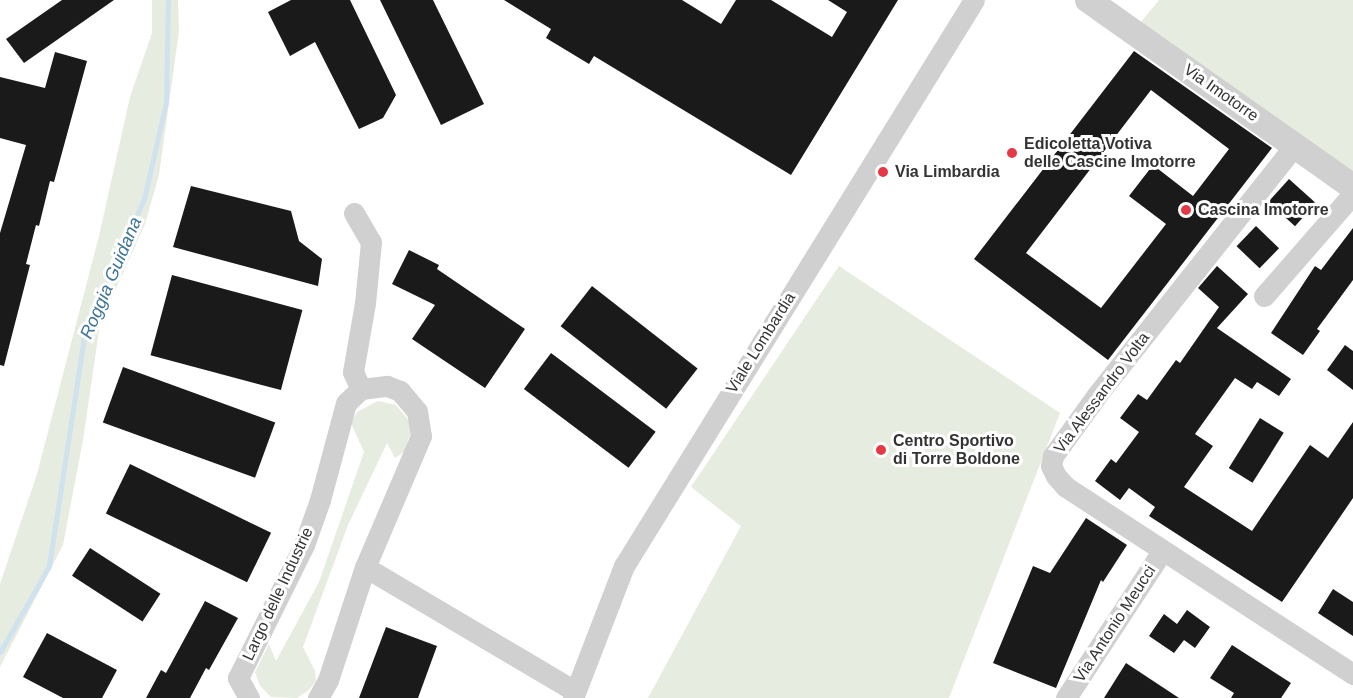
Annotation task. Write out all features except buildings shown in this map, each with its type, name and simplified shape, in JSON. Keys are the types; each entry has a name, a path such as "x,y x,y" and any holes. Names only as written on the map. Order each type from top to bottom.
{"street":[{"name":"Viale Lombardia","path":"574,694 624,566 975,0"},
{"name":"Via Imotorre","path":"1088,0 1353,187"},
{"name":"Via Alessandro Volta","path":"1295,145 1097,395 1053,456 1051,466 1066,487 1353,674"},
{"path":"1264,296 1353,194"},
{"path":"318,698 328,680 365,567 421,436 417,411 400,391 387,386 361,389 353,372 365,303 371,242 354,213"},
{"name":"Largo delle Industrie","path":"249,698 238,678 304,545 320,500 346,403 361,389"},
{"name":"Via Antonio Meucci","path":"1066,698 1159,556 1165,552"},
{"path":"365,567 574,694"}],"shaded area":[{"path":"152,0 178,0 179,31 159,175 145,224 100,324 83,440 63,545 0,667 0,584 37,474 99,236 130,97 152,33"},
{"path":"1159,0 1353,0 1353,176 1140,23"},
{"name":"Centro Sportivo di Torre Boldone","path":"839,266 1060,413 949,698 648,698 741,526 691,487"},
{"path":"378,401 396,405 410,422 410,435 404,452 395,458 387,443 348,525 303,647 315,671 316,681 309,690 297,698 271,697 260,686 255,672 269,644 276,661 319,582 364,452 351,423 357,412"}],"waterway":[{"name":"Roggia Guidana","path":"0,652 49,566 84,338 144,199 166,102 168,0"}],"place":[{"name":"Edicoletta Votiva delle Cascine Imotorre","path":"1012,153"},
{"name":"Via Limbardia","path":"883,172"},
{"name":"Cascina Imotorre","path":"1186,210"},
{"name":"Centro Sportivo di Torre Boldone","path":"881,450"}]}
